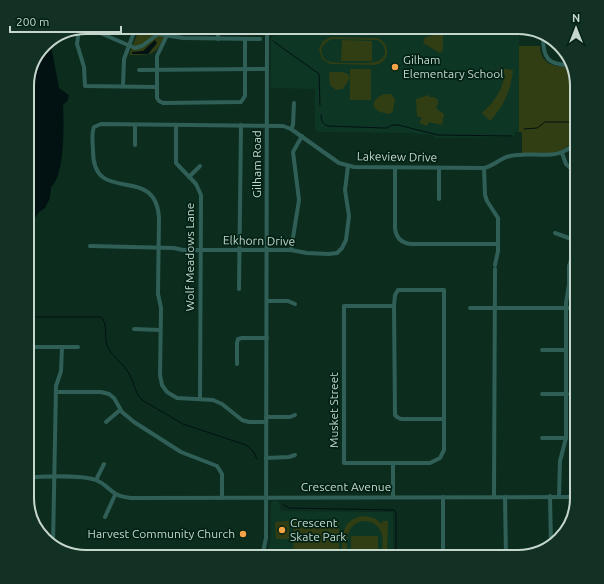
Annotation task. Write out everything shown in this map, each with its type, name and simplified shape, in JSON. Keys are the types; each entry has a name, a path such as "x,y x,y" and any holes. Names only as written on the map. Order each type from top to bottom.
{"street":[{"path":"79,34 77,47 84,66 85,86 157,87"},
{"path":"102,34 135,48 141,47 158,34 183,38 260,39"},
{"path":"123,86 124,63 134,34"},
{"path":"218,34 218,39"},
{"name":"Gilham Road","path":"263,550 266,538 267,34"},
{"path":"75,35 77,41"},
{"path":"167,36 158,53 157,98 159,101 163,102 241,102 244,98 245,39"},
{"path":"543,40 543,51 548,59 556,64 565,65"},
{"path":"139,70 267,70"},
{"path":"292,129 294,102"},
{"name":"Lakeview Drive","path":"159,248 158,211 156,202 151,195 143,189 135,185 116,184 108,181 99,173 95,166 93,157 94,127 100,124 283,126 292,129 339,162 348,166 395,168 484,168 510,156 552,155 562,153"},
{"path":"135,124 135,145"},
{"name":"Wolf Meadows Lane","path":"176,125 176,163 197,186 201,195 200,399"},
{"path":"239,289 241,125"},
{"path":"292,250 298,200 292,152 302,136"},
{"path":"570,148 562,153 566,164 570,168"},
{"path":"189,177 200,166"},
{"name":"Elkhorn Drive","path":"90,246 200,250 292,250 323,254 333,254 343,251 349,216 344,190 348,166"},
{"path":"395,168 395,228 396,235 400,240 411,244 498,244"},
{"path":"439,168 439,199"},
{"path":"484,168 484,195 498,218 498,244 495,267 494,497"},
{"path":"555,233 570,239"},
{"path":"159,248 158,294 161,308 160,375 163,387 167,392 177,398 216,401 238,418 245,421 266,422"},
{"path":"559,497 560,461 566,438 566,308 570,263"},
{"path":"398,290 444,290 444,419 401,418 394,415 394,306 395,295 398,290"},
{"path":"267,301 288,301 295,304"},
{"name":"Musket Street","path":"394,306 344,306 344,463 432,463 441,456 444,450 444,419"},
{"path":"470,308 570,308"},
{"path":"134,330 160,330"},
{"path":"237,364 238,339 267,338"},
{"path":"34,347 78,347"},
{"path":"53,538 56,384 61,372 62,347"},
{"path":"542,350 566,350"},
{"path":"56,392 105,393 114,398 120,410 134,422 175,449 217,466 222,474 222,498"},
{"path":"542,394 567,394"},
{"path":"106,422 120,410"},
{"path":"266,416 289,417 295,415"},
{"path":"542,438 566,438"},
{"path":"266,458 289,458 295,455"},
{"path":"393,463 393,497"},
{"path":"96,480 104,464"},
{"name":"Crescent Avenue","path":"34,477 85,477 96,480 115,495 131,498 570,497"},
{"path":"105,518 115,495"},
{"path":"550,496 550,539"},
{"path":"443,497 443,550"},
{"path":"505,497 506,550"}],"shaded area":[{"path":"137,34 166,34 154,52 145,55 129,55"},
{"path":"443,34 443,50 440,53 423,43 425,37"},
{"name":"Gilham Elementary School","path":"519,34 519,132 515,132 514,137 434,138 434,135 416,133 318,132 315,130 315,89 271,88 271,38 274,35"},
{"path":"331,37 378,38 385,44 387,52 384,60 376,65 330,64 322,59 319,49 323,41","holes":["332,39 377,40 384,47 384,57 378,61 369,63 331,62 323,57 321,49 325,43"]},
{"path":"155,40 157,43 148,54 132,54 132,52 143,51"},
{"path":"342,40 372,41 372,61 341,61"},
{"path":"519,46 540,46 543,57 549,64 566,67 570,86 570,144 562,150 553,153 522,153 522,132 519,132"},
{"path":"51,48 59,88 69,95 68,100 63,105 63,149 59,172 56,181 51,187 50,198 45,208 39,212 35,218 34,82 39,63"},
{"path":"499,68 513,70 512,77 509,91 503,104 490,121 482,113 494,100 502,86 505,74 497,72"},
{"path":"350,69 371,69 371,100 350,100"},
{"path":"343,72 348,74 350,78 343,89 336,90 330,85 329,73"},
{"path":"385,94 391,94 395,99 393,111 390,114 378,111 374,105 377,98"},
{"path":"428,95 438,100 436,107 444,114 442,125 429,122 427,126 419,123 422,118 417,116 416,99"},
{"path":"273,501 278,501 280,504 280,511 393,512 393,550 268,550 271,537 271,503"},
{"path":"365,516 374,518 382,524 382,521 388,521 387,550 382,550 382,535 378,527 365,521 352,527 347,538 347,550 342,550 344,530 351,521"},
{"path":"294,520 339,520 339,550 293,550"},
{"name":"Crescent Skate Park","path":"289,521 289,539 276,539 275,522"},
{"path":"351,536 378,536 378,550 351,550"}],"waterway":[{"path":"273,41 319,74 320,105"},
{"path":"321,115 322,122 328,126 387,128 392,125 398,125 438,135 512,136"},
{"path":"524,129 537,128 545,122 570,122"},
{"path":"34,317 101,317 105,327 107,345 114,356 128,372 137,394 142,400 183,424 246,445 253,451 257,459"},
{"path":"283,504 289,508 394,510 396,514 396,550"}],"place":[{"name":"Gilham Elementary School","path":"395,67"},
{"name":"Crescent Skate Park","path":"282,530"},
{"name":"Harvest Community Church","path":"243,534"}]}
